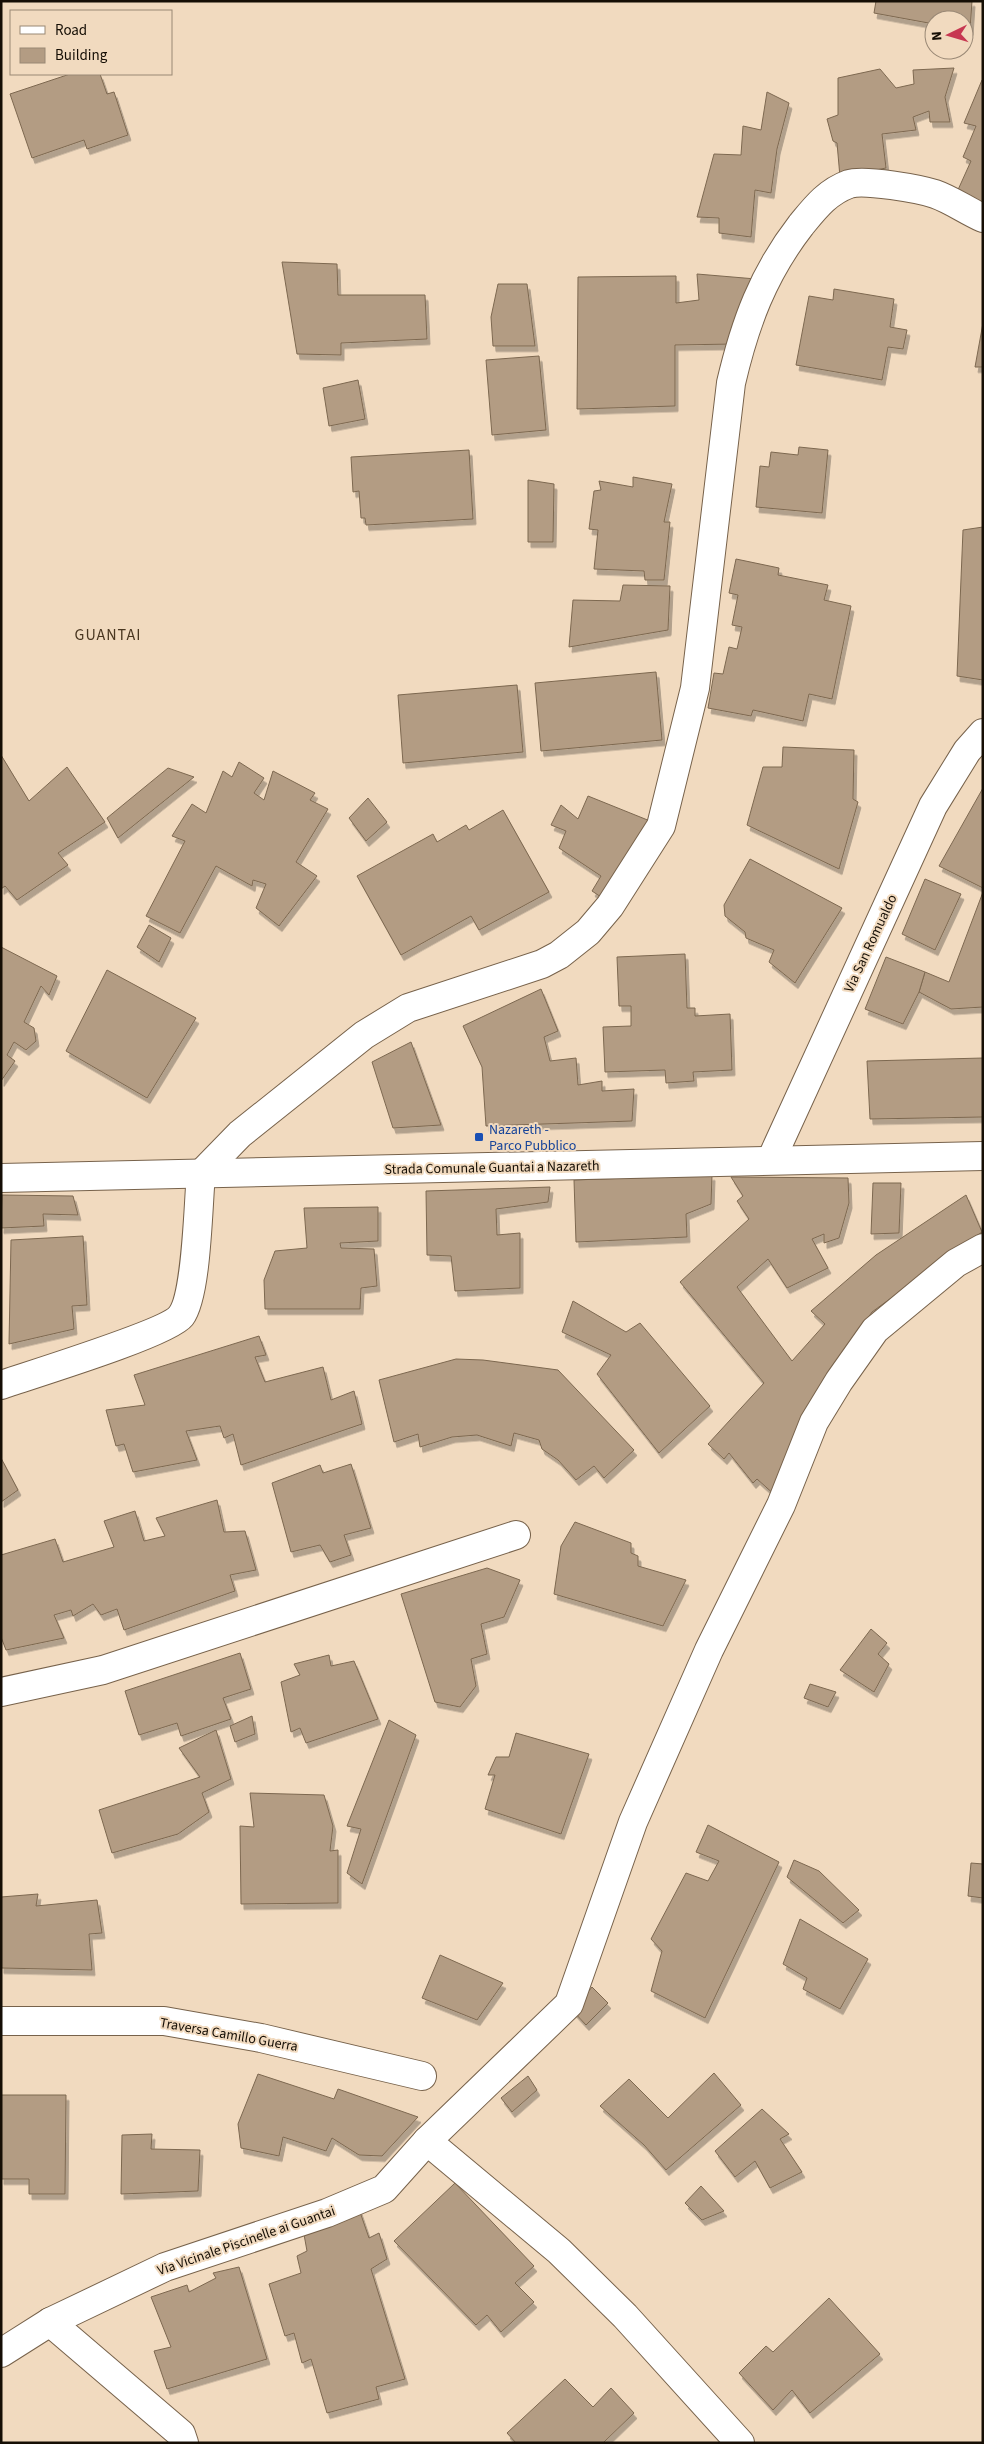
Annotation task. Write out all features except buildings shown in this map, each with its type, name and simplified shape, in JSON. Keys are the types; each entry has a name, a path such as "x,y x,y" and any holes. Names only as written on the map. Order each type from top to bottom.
{"street":[{"path":"1,1385 152,1333 181,1317 191,1292 200,1174 240,1134 364,1035 408,1008 542,964 559,955 588,932 610,906 661,826 695,688 731,383 741,340 759,291 782,249 823,198 851,183 886,184 935,194 983,218"},
{"name":"Via San Romualdo","path":"771,1160 933,806 967,751 983,733"},
{"name":"Strada Comunale Guantai a Nazareth","path":"1,1178 983,1156"},
{"name":"Via Vicinale Piscinelle ai Guantai","path":"1,2353 50,2322 165,2267 327,2213 384,2189 427,2141 569,2004 633,1822 709,1650 781,1505 814,1422 839,1381 875,1330 956,1263 983,1248"},
{"path":"1,1692 103,1670 516,1535"},
{"name":"Traversa Camillo Guerra","path":"1,2021 164,2021 261,2038 422,2076"},
{"path":"427,2141 463,2169 565,2257 625,2316 740,2443"},
{"path":"50,2322 181,2434 184,2443"}],"place":[{"name":"Nazareth - Parco Pubblico","path":"479,1137"}],"district":[{"name":"GUANTAI","path":"108,634"}]}
